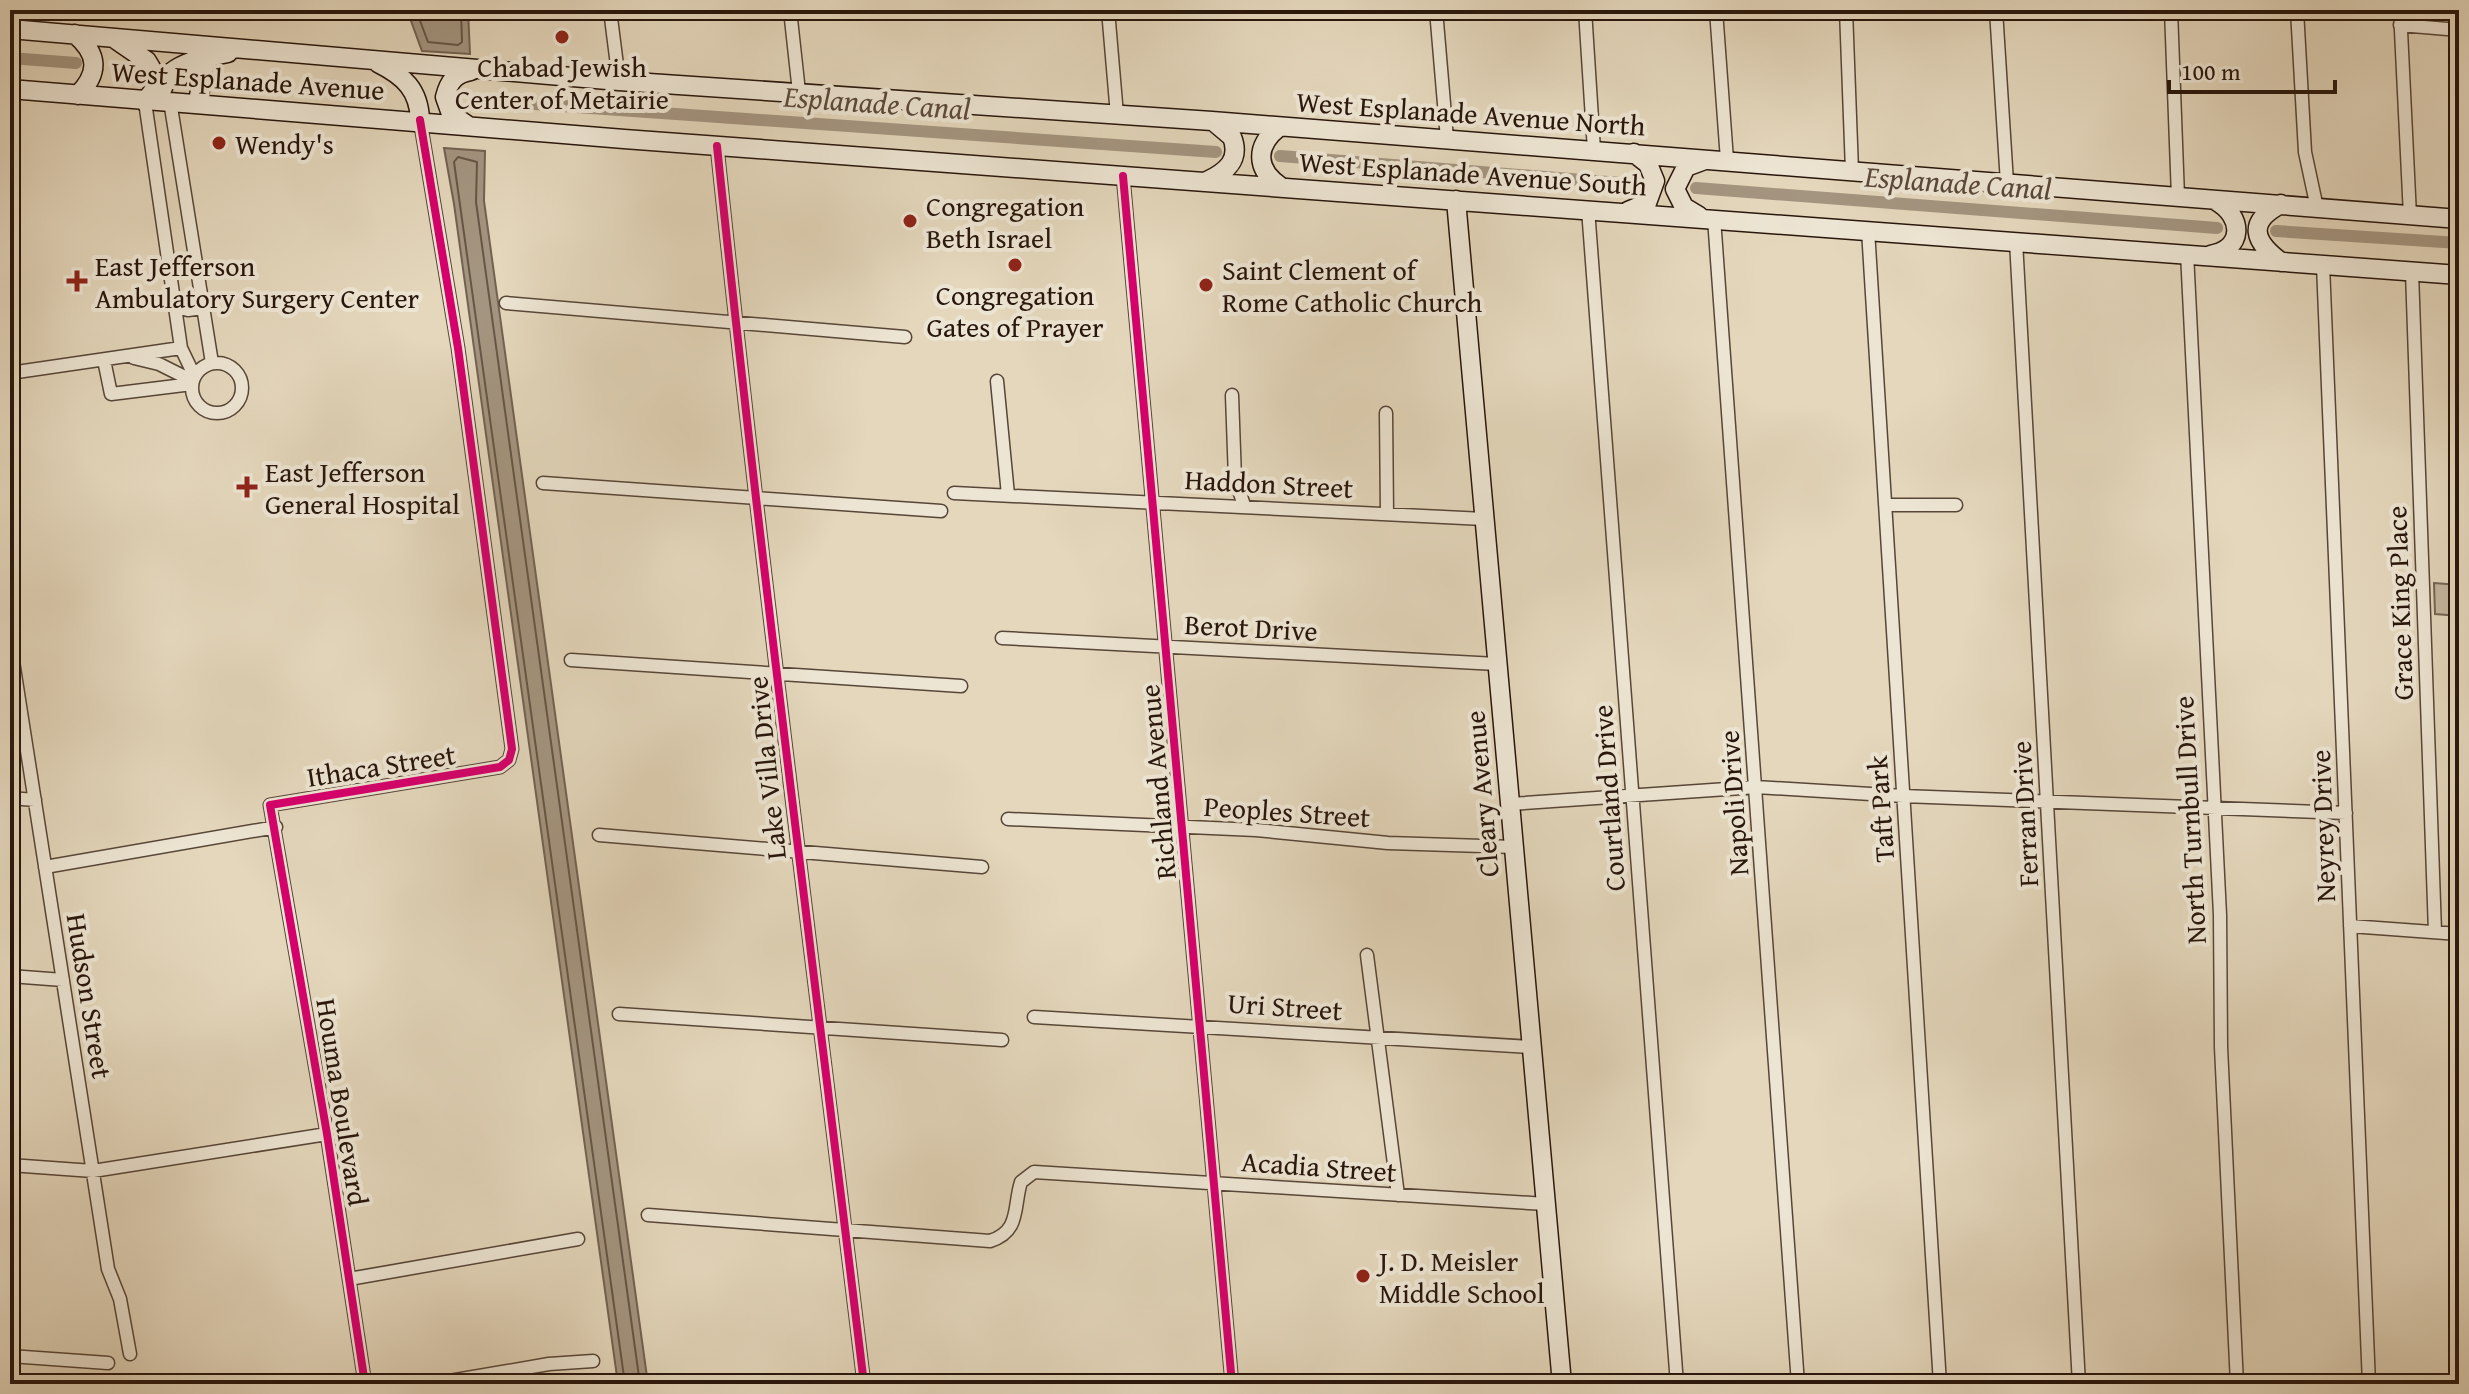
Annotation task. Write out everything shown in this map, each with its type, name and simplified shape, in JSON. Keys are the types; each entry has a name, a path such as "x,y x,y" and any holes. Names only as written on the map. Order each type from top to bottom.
{"main road":[{"name":"West Esplanade Avenue","path":"10,29 478,70"},
{"path":"75,34 92,51 95,59 88,84 78,95"},
{"path":"112,37 147,61 170,101"},
{"path":"145,102 159,81 179,65 250,49"},
{"path":"198,103 203,70 209,57"},
{"path":"369,59 407,80 420,103 420,120"},
{"name":"West Esplanade Avenue North","path":"478,70 1212,121 2459,219"},
{"path":"475,125 451,114 445,97 458,74 478,70"},
{"name":"West Esplanade Avenue","path":"10,89 145,102 170,101 475,125"},
{"path":"1207,181 1230,167 1235,158 1232,137 1212,121"},
{"name":"West Esplanade Avenue South","path":"475,125 717,146 2459,275"},
{"path":"1279,127 1267,137 1259,155 1262,169 1281,187"},
{"path":"1626,212 1647,203 1655,181 1648,164 1634,153"},
{"path":"1707,218 1684,207 1675,189 1686,167 1708,159"},
{"name":"Cleary Avenue","path":"1456,200 1562,1384"},
{"path":"2207,255 2220,253 2235,238 2238,225 2230,209 2214,200"},
{"path":"2281,204 2266,212 2258,230 2259,241 2265,250 2281,262"}],"street":[{"path":"610,10 619,81"},
{"path":"790,10 799,92"},
{"path":"1108,10 1117,115"},
{"path":"1436,10 1447,139"},
{"path":"1585,10 1594,150"},
{"path":"1716,10 1727,160"},
{"path":"1846,10 1852,171"},
{"path":"1996,10 2007,183"},
{"path":"2171,10 2178,197"},
{"path":"2297,10 2305,152 2317,208"},
{"path":"2400,10 2410,216"},
{"path":"2400,25 2459,30"},
{"path":"170,101 212,363"},
{"path":"104,360 111,394 192,379 212,363 224,364 239,376 243,385 238,404 230,410 211,413 196,401 192,379 181,348 145,102"},
{"name":"Ithaca Street","path":"276,827 270,805 500,767 509,760 512,749 458,348 420,120"},
{"name":"Lake Villa Drive","path":"717,146 797,852 822,1028 864,1384"},
{"name":"Richland Avenue","path":"1123,176 1232,1384"},
{"name":"Courtland Drive","path":"1588,209 1677,1384"},
{"name":"Napoli Drive","path":"1707,218 1756,787 1798,1384"},
{"name":"Taft Park","path":"1868,230 1939,1384"},
{"name":"Ferran Drive","path":"2016,241 2079,1384"},
{"name":"North Turnbull Drive","path":"2187,253 2237,1384"},
{"name":"Neyrey Drive","path":"2323,265 2369,1384"},
{"name":"Grace King Place","path":"2412,272 2435,932"},
{"path":"506,303 905,337"},
{"path":"174,306 188,310 203,308"},
{"path":"10,373 181,348"},
{"path":"127,356 159,364 192,379"},
{"path":"997,381 1008,495"},
{"path":"1232,395 1235,479 1244,505"},
{"path":"1386,413 1387,514"},
{"path":"543,483 941,511"},
{"name":"Haddon Street","path":"954,493 1154,500 1484,519"},
{"path":"1885,505 1956,505"},
{"name":"Berot Drive","path":"1002,638 1497,664"},
{"name":"Hudson Street","path":"10,642 108,1269 120,1299 130,1354"},
{"path":"571,660 961,686"},
{"path":"1510,804 1756,787 1903,796 2346,813"},
{"path":"10,798 35,800"},
{"name":"Peoples Street","path":"1008,819 1184,827 1388,843 1514,847"},
{"path":"45,867 276,827"},
{"name":"Houma Boulevard","path":"276,827 365,1384"},
{"path":"599,835 982,867"},
{"path":"2350,926 2459,934"},
{"path":"1367,955 1398,1195"},
{"path":"10,976 63,980"},
{"path":"619,1014 1002,1040"},
{"name":"Uri Street","path":"1034,1017 1532,1047"},
{"path":"10,1165 93,1171 327,1134"},
{"name":"Acadia Street","path":"845,1231 990,1241 1002,1237 1017,1219 1018,1190 1024,1177 1040,1172 1546,1204"},
{"path":"648,1215 845,1231"},
{"path":"349,1279 578,1239"},
{"path":"10,1356 108,1363"},
{"path":"432,1384 549,1364 593,1361"}],"shaded area":[{"path":"2434,583 2459,585 2459,616 2435,614"}],"water":[{"path":"407,10 468,10 470,54 422,51"},
{"path":"444,148 485,151 484,201 648,1384 618,1384"}],"waterway":[{"name":"Esplanade Canal","path":"10,58 76,63"},
{"name":"Esplanade Canal","path":"534,104 1216,152"},
{"name":"Esplanade Canal","path":"1280,156 1633,184"},
{"name":"Esplanade Canal","path":"1696,188 2217,228"},
{"name":"Esplanade Canal","path":"2276,231 2459,243"}],"cycle path":[{"path":"365,1384 327,1134 270,805 500,767 509,760 512,749 458,348 420,120"},
{"path":"717,146 769,610 864,1384"},
{"path":"1123,176 1232,1384"}],"place":[{"name":"Chabad Jewish Center of Metairie","path":"562,37"},
{"name":"Wendy's","path":"219,143"},
{"name":"Congregation Beth Israel","path":"910,221"},
{"name":"Congregation Gates of Prayer","path":"1015,265"},
{"name":"East Jefferson Ambulatory Surgery Center","path":"77,281"},
{"name":"Saint Clement of Rome Catholic Church","path":"1206,285"},
{"name":"East Jefferson General Hospital","path":"247,487"},
{"name":"J. D. Meisler Middle School","path":"1363,1276"}]}
